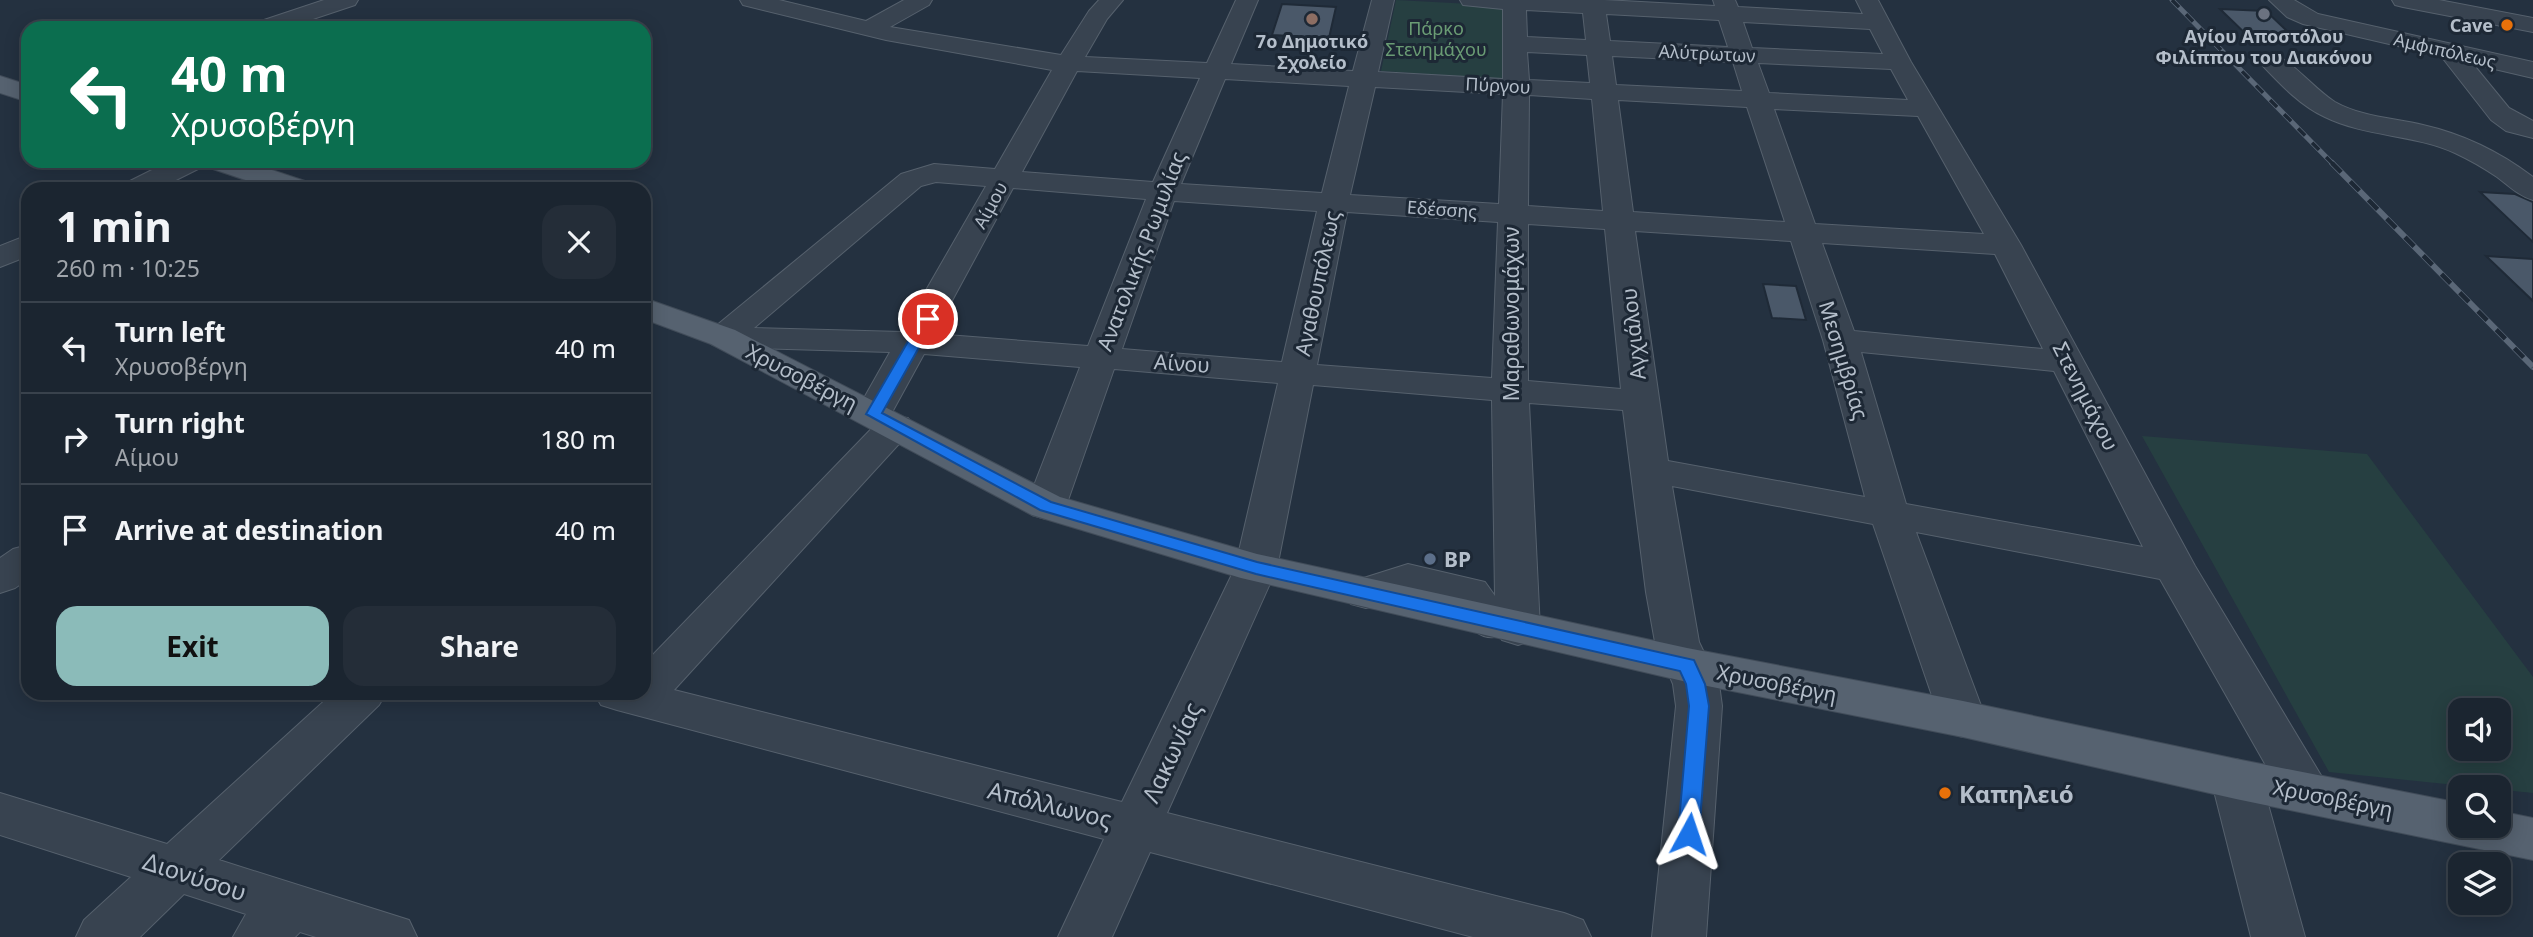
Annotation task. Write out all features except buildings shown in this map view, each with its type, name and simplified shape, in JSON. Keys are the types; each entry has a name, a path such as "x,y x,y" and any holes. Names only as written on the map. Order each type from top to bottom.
{"main road":[{"path":"0,84 21,92"},
{"path":"238,168 280,182"},
{"name":"Χρυσοβέργη","path":"651,311 723,337 1046,506 1256,568 1687,665 1963,719 2236,779 2448,822"},
{"path":"2511,834 2533,839"}],"street":[{"path":"284,21 347,0"},
{"name":"Πύργου","path":"751,0 869,29 1046,62 1927,109"},
{"path":"869,29 921,0"},
{"name":"Αίμου","path":"651,677 884,420 915,343 1068,64 1097,16 1112,0"},
{"name":"Ανατολικής Ρωμυλίας","path":"1046,506 1163,192 1247,0"},
{"name":"Αγαθουπόλεως","path":"1256,568 1334,202 1383,0"},
{"path":"1471,0 1872,11"},
{"name":"Αμφιπόλεως","path":"2280,0 2295,12 2311,19 2533,70"},
{"path":"2403,0 2531,25 2523,0"},
{"name":"Μαραθωνομάχων","path":"1505,626 1516,85 1514,1"},
{"name":"Αγχιάλου","path":"1594,3 1602,91 1620,220 1640,401 1672,623 1696,684 1698,732 1679,937"},
{"name":"Μεσημβρίας","path":"1726,7 1840,340 1889,513 1963,719"},
{"name":"Στενημάχου","path":"1872,11 2006,245 2174,567 2306,792"},
{"path":"2460,12 2450,51 2500,114 2521,126"},
{"name":"Αλύτρωτων","path":"1514,44 1899,62"},
{"path":"2272,61 2298,88 2334,112 2360,121 2441,138 2499,166 2533,191"},
{"path":"150,182 178,168"},
{"name":"Εδέσσης","path":"723,337 915,177 940,173 1163,192 2006,245"},
{"path":"0,258 21,248"},
{"name":"Αίνου","path":"723,337 915,343 1298,371 1640,401"},
{"path":"1840,340 2069,362"},
{"path":"1651,470 2174,567"},
{"path":"0,578 21,564"},
{"name":"Λακωνίας","path":"1085,937 1256,568"},
{"name":"Απόλλωνος","path":"651,698 1564,937"},
{"path":"103,937 356,700"},
{"path":"2236,779 2278,937"},
{"name":"Διονύσου","path":"0,814 174,870 275,922 390,937"}],"green space":[{"name":"Πάρκο Στενημάχου","path":"1396,0 1508,6 1506,79 1381,71"},
{"path":"2142,436 2367,454 2533,677 2533,793 2511,791 2511,775 2448,775 2448,784 2329,772"}],"railway":[{"path":"2172,0 2334,165"},
{"path":"2332,163 2533,367"}],"place":[{"name":"Αγίου Αποστόλου Φιλίππου του Διακόνου","path":"2264,14"},
{"name":"7ο Δημοτικό Σχολείο","path":"1312,19"},
{"name":"Cave","path":"2507,25"},
{"name":"BP","path":"1430,559"},
{"name":"Καπηλειό","path":"1945,793"}],"route":[{"path":"928,319 873,414 1046,506 1256,568 1687,665 1696,684 1699,706 1689,834"}]}
